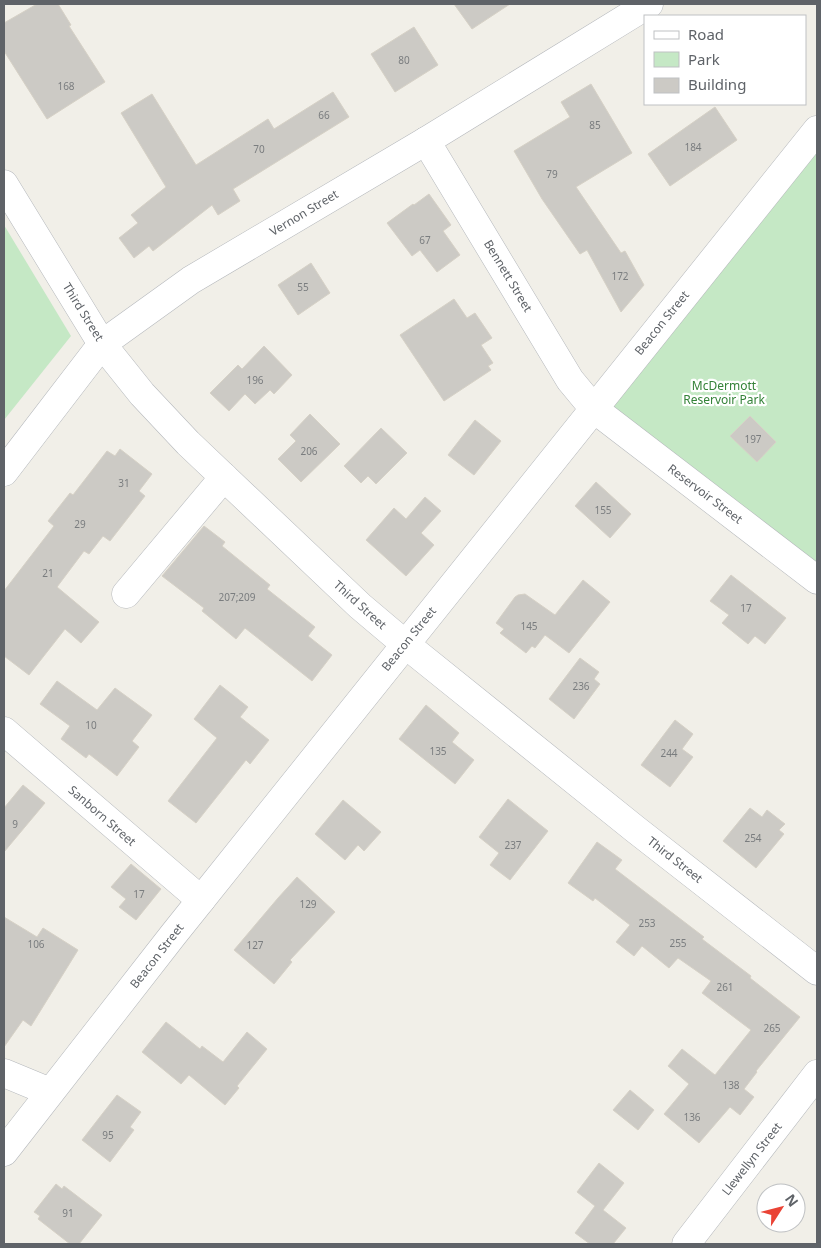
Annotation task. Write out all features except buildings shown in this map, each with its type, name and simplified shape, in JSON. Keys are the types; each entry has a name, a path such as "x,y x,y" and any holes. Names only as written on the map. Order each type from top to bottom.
{"street":[{"name":"Vernon Street","path":"4,472 102,344 191,280 649,4"},
{"name":"Beacon Street","path":"4,1152 201,900 817,130"},
{"name":"Bennett Street","path":"426,140 570,380 594,409"},
{"name":"Third Street","path":"4,184 102,344 142,394 188,443 360,606 405,644 635,829 817,971"},
{"name":"Reservoir Street","path":"594,409 817,580"},
{"path":"126,594 224,477"},
{"name":"Sanborn Street","path":"4,731 201,900"},
{"path":"4,1073 50,1092"},
{"name":"Llewellyn Street","path":"686,1244 817,1074"}],"green space":[{"name":"McDermott Reservoir Park","path":"817,127 817,580 594,409"},
{"path":"4,225 71,336 4,420"}]}
